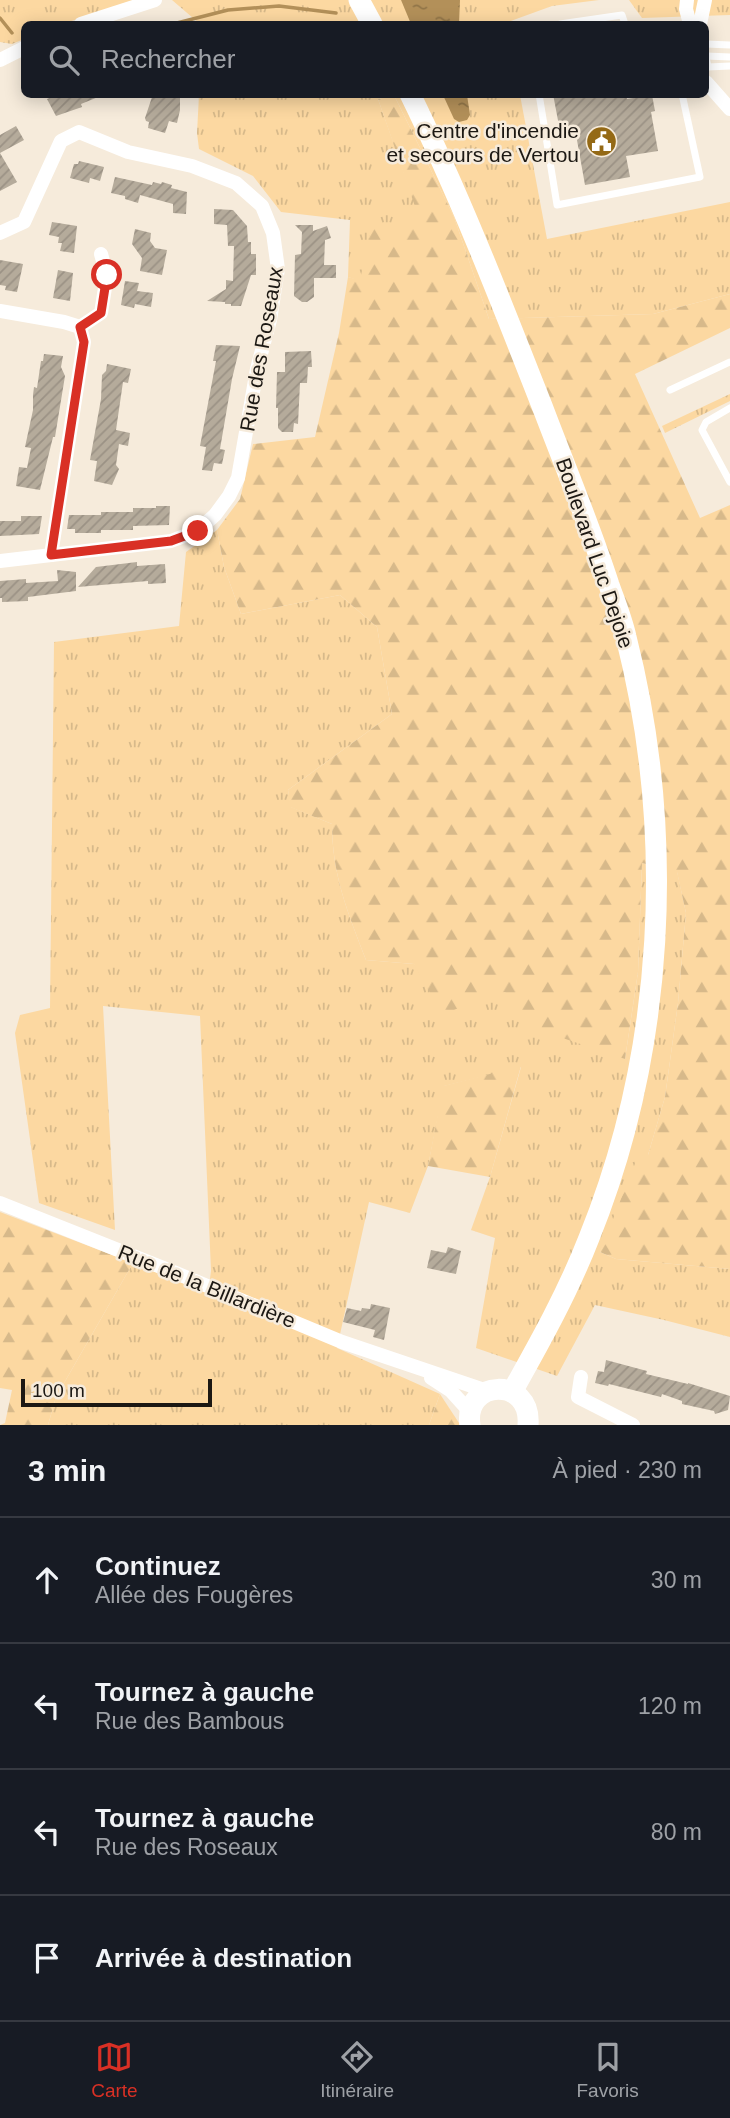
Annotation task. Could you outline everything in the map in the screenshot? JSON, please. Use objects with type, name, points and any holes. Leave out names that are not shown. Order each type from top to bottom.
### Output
[{"type":"main road","points":[[359,0],[370,21]]},
{"type":"main road","name":"Boulevard Luc Dejoie","points":[[412,98],[471,226],[604,567],[626,635],[640,701],[650,772],[657,900],[650,998],[624,1135],[590,1237],[554,1316],[512,1392]]},
{"type":"main road","points":[[470,1419],[478,1397],[487,1391],[502,1389],[520,1398],[526,1406],[529,1423]]},
{"type":"street","points":[[89,21],[155,0]]},
{"type":"street","points":[[687,0],[689,21]]},
{"type":"street","points":[[701,21],[705,0]]},
{"type":"street","points":[[0,60],[21,50]]},
{"type":"street","points":[[709,86],[730,109]]},
{"type":"street","name":"Rue des Roseaux","points":[[0,233],[24,222],[61,141],[79,132],[128,152],[192,166],[236,183],[262,206],[273,233],[278,269],[238,478],[215,515],[198,531],[171,541],[0,561]]},
{"type":"street","points":[[80,327],[101,313],[107,275],[101,254]]},
{"type":"street","points":[[0,311],[80,327]]},
{"type":"street","points":[[51,555],[84,342],[80,327]]},
{"type":"street","name":"Rue de la Billardière","points":[[0,1203],[342,1342],[487,1391]]},
{"type":"street","name":"Rue de la Billardière","points":[[415,1368],[451,1391],[470,1419]]},
{"type":"street","points":[[581,1377],[578,1397],[633,1425]]},
{"type":"lane","points":[[581,21],[622,15],[624,21]]},
{"type":"lane","points":[[709,44],[730,45]]},
{"type":"lane","points":[[709,57],[730,57]]},
{"type":"lane","points":[[709,67],[730,66]]},
{"type":"lane","points":[[540,98],[557,205],[700,177],[683,98]]},
{"type":"lane","points":[[670,390],[730,362]]},
{"type":"lane","points":[[730,408],[706,422],[702,430],[730,482]]},
{"type":"green space","points":[[0,0],[137,0],[71,21],[21,21],[21,40],[12,44],[0,42]]},
{"type":"green space","points":[[172,0],[599,0],[552,6],[511,21],[196,21]]},
{"type":"green space","points":[[629,0],[730,0],[730,15],[642,18]]},
{"type":"green space","points":[[199,98],[382,98],[378,99],[422,224],[360,281],[348,277],[350,220],[281,212],[253,176],[199,149]]},
{"type":"green space","points":[[395,98],[521,98],[547,239],[730,202],[730,294],[653,314],[489,319],[454,217]]},
{"type":"green space","points":[[395,98],[454,217],[489,319],[653,314],[730,294],[730,328],[635,374],[700,518],[730,505],[730,1269],[616,1259],[600,1252],[638,1156],[648,1155],[665,1097],[678,1003],[686,913],[677,872],[642,863],[638,972],[625,1059],[524,1025],[505,992],[442,1014],[414,964],[366,960],[338,877],[332,824],[290,807],[288,790],[392,714],[377,627],[340,595],[241,614],[224,567],[217,530],[240,499],[253,444],[315,437],[339,333],[348,277],[360,280],[372,223],[421,224],[378,99]]},
{"type":"green space","points":[[730,394],[730,401],[665,433],[662,426]]},
{"type":"green space","points":[[217,530],[224,567],[241,614],[340,595],[377,627],[392,714],[288,790],[291,807],[332,824],[338,877],[366,960],[414,964],[505,992],[625,1059],[638,972],[642,863],[677,871],[686,913],[678,1003],[665,1097],[648,1155],[600,1252],[616,1259],[730,1269],[730,1337],[595,1305],[557,1376],[476,1348],[495,1238],[471,1230],[490,1177],[521,1067],[444,1086],[428,1166],[410,1213],[369,1202],[337,1348],[440,1394],[429,1425],[48,1425],[56,1397],[133,1263],[208,1293],[211,1271],[200,1016],[103,1006],[115,1230],[39,1203],[15,1033],[20,1015],[50,1008],[54,642],[179,626],[186,552]]},
{"type":"green space","points":[[521,1066],[490,1177],[428,1166],[443,1086]]},
{"type":"green space","points":[[0,1212],[133,1263],[56,1397],[48,1425],[0,1425],[5,1423],[12,1390],[0,1388]]},
{"type":"green space","points":[[440,1394],[459,1423],[459,1425],[429,1425]]},
{"type":"water","points":[[401,0],[460,0],[459,21],[410,21]]},
{"type":"water","points":[[444,98],[467,98],[470,115],[467,120],[459,122],[454,119]]},
{"type":"building","points":[[96,98],[81,104],[82,107],[56,116],[47,99]]},
{"type":"building","points":[[152,98],[180,98],[177,123],[169,121],[165,133],[148,128],[149,122],[145,118]]},
{"type":"building","name":"Centre d'incendie et secours de Vertou","points":[[554,98],[653,98],[655,111],[651,112],[658,151],[626,156],[630,177],[585,185],[575,129],[560,131]]},
{"type":"building","points":[[16,126],[24,140],[0,153],[0,135]]},
{"type":"building","points":[[0,153],[17,182],[0,191]]},
{"type":"building","points":[[79,161],[104,167],[100,181],[90,178],[89,183],[70,178],[74,164]]},
{"type":"building","points":[[115,177],[152,185],[153,182],[162,182],[172,185],[171,188],[187,192],[186,214],[173,213],[173,204],[140,195],[138,203],[111,193]]},
{"type":"building","points":[[214,209],[233,210],[247,226],[251,254],[256,254],[256,275],[251,275],[241,306],[207,301],[226,289],[226,280],[233,281],[234,246],[228,246],[227,225],[214,224]]},
{"type":"building","points":[[52,222],[77,226],[74,253],[60,251],[62,243],[58,243],[59,237],[49,235]]},
{"type":"building","points":[[295,225],[313,225],[313,231],[327,226],[331,238],[325,240],[324,265],[336,265],[336,278],[314,278],[314,297],[307,302],[294,296],[295,255],[301,254],[302,232]]},
{"type":"building","points":[[135,229],[151,233],[150,241],[155,248],[167,250],[162,275],[140,271],[142,258],[132,244]]},
{"type":"building","points":[[0,260],[23,264],[17,292],[5,290],[6,286],[0,285]]},
{"type":"building","points":[[58,270],[73,273],[70,301],[53,298]]},
{"type":"building","points":[[125,281],[139,283],[137,291],[153,293],[151,307],[135,304],[134,308],[121,305]]},
{"type":"building","points":[[216,345],[240,346],[220,449],[225,450],[222,464],[214,463],[212,471],[202,470],[206,447],[200,446],[216,361],[213,361]]},
{"type":"building","points":[[311,351],[312,367],[308,367],[307,383],[300,383],[298,424],[294,423],[293,432],[282,432],[278,428],[276,408],[277,372],[285,372],[285,352]]},
{"type":"building","points":[[44,354],[63,356],[61,367],[65,376],[55,437],[40,490],[16,486],[19,467],[27,468],[31,448],[25,447],[33,410],[34,387],[37,388]]},
{"type":"building","points":[[107,364],[131,369],[128,383],[123,382],[116,430],[130,433],[128,446],[119,444],[116,465],[119,469],[112,485],[94,481],[97,461],[90,460],[101,399],[102,375]]},
{"type":"building","points":[[170,506],[169,525],[133,526],[133,530],[101,530],[101,533],[75,533],[75,529],[67,529],[69,515],[133,512],[133,508]]},
{"type":"building","points":[[21,516],[42,516],[39,534],[0,536],[0,521],[21,521]]},
{"type":"building","points":[[137,562],[137,566],[165,564],[166,583],[148,584],[148,581],[78,587],[96,567]]},
{"type":"building","points":[[57,570],[76,572],[76,591],[28,597],[28,601],[2,602],[0,581],[58,581]]},
{"type":"building","points":[[448,1247],[461,1251],[456,1274],[427,1268],[431,1250],[446,1253]]},
{"type":"building","points":[[371,1304],[390,1308],[384,1340],[373,1337],[375,1330],[343,1322],[347,1308],[361,1311],[362,1308],[370,1309]]},
{"type":"building","points":[[606,1360],[647,1371],[646,1374],[730,1396],[728,1410],[715,1414],[714,1411],[682,1404],[682,1401],[662,1394],[661,1397],[595,1383],[598,1371],[604,1372]]},
{"type":"waterway","points":[[185,21],[228,10],[279,6],[336,13]]},
{"type":"waterway","points":[[0,18],[12,33]]},
{"type":"place","name":"Centre d'incendie et secours de Vertou","points":[[602,142]]},
{"type":"route","points":[[107,275],[101,313],[80,327],[84,342],[51,555],[171,541],[198,531]]}]
